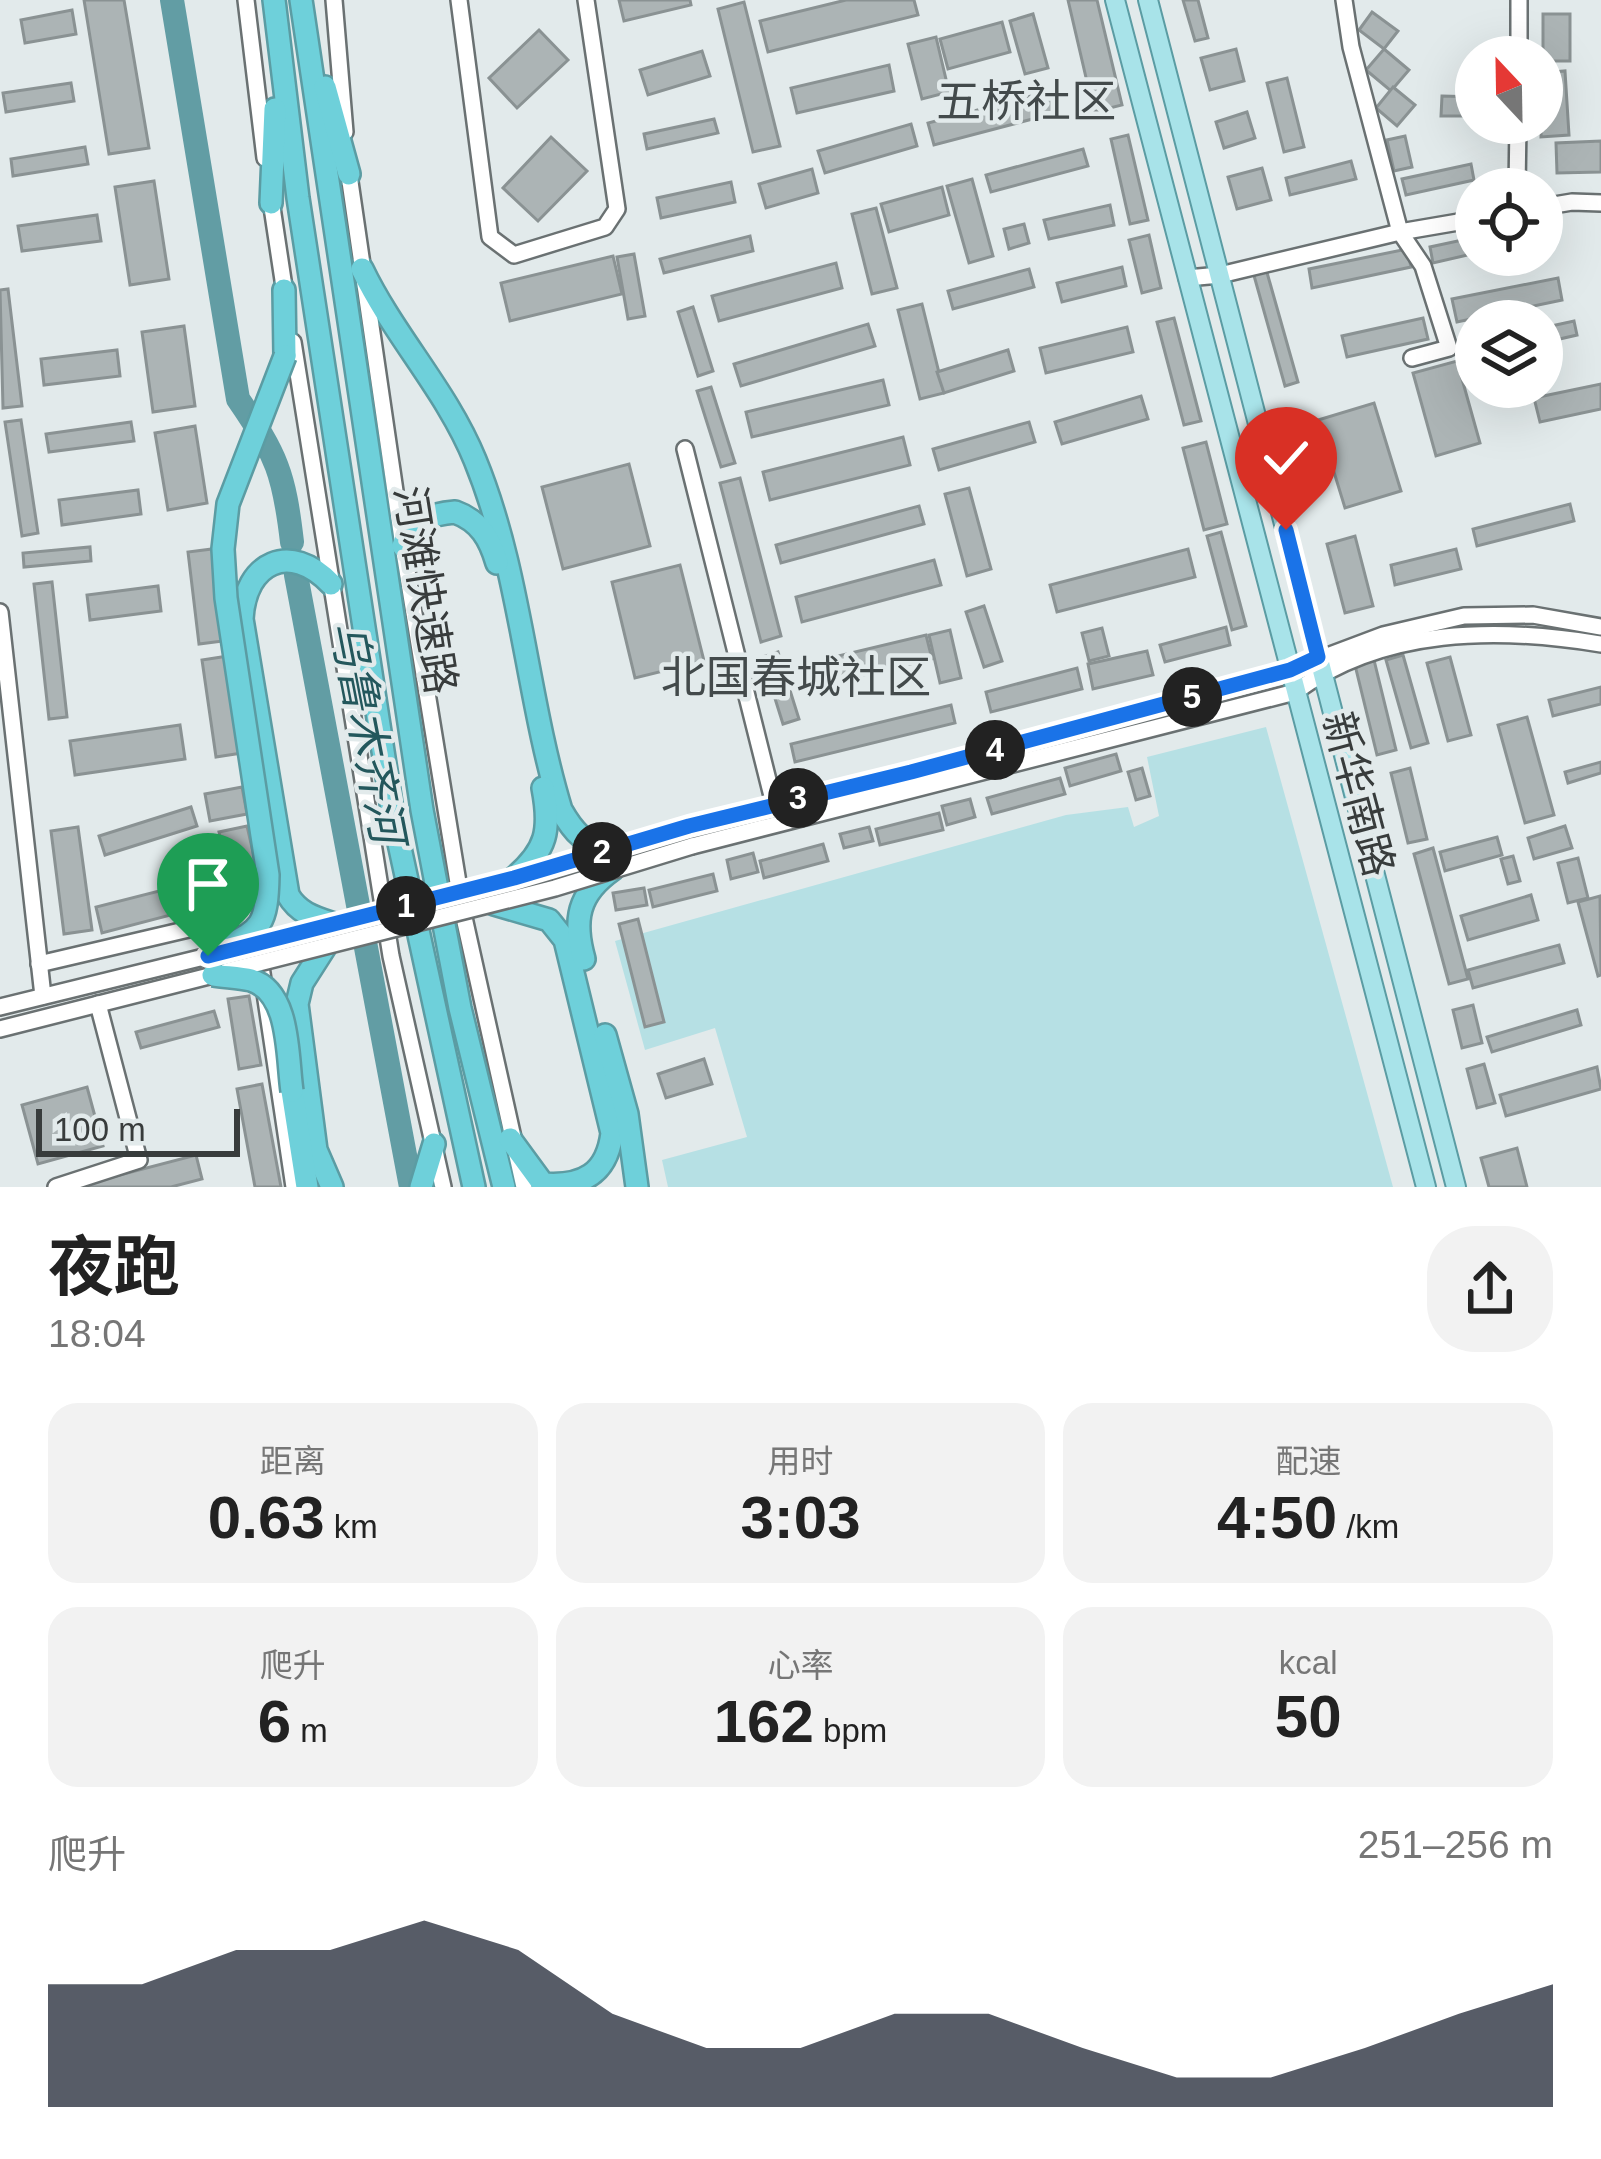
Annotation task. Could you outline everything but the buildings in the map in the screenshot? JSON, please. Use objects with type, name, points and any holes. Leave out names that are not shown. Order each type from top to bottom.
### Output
[{"type":"highway","points":[[271,202],[276,146],[274,0]]},
{"type":"highway","name":"河滩快速路","points":[[274,0],[298,198],[392,816],[474,1187]]},
{"type":"highway","points":[[301,0],[349,174]]},
{"type":"highway","name":"河滩快速路","points":[[301,0],[376,526],[429,854],[504,1187]]},
{"type":"highway","points":[[362,269],[388,317],[460,424],[489,495],[547,807],[541,851],[514,878]]},
{"type":"highway","points":[[210,965],[261,925],[267,912],[268,875],[226,598],[223,549],[228,504],[285,356],[284,290]]},
{"type":"highway","points":[[403,546],[409,530],[420,521],[455,512],[476,523],[484,534],[505,573],[561,810],[578,836],[611,860],[580,903],[576,933],[637,1187]]},
{"type":"highway","points":[[331,584],[311,567],[286,559],[266,567],[248,587],[242,620],[288,895],[294,906],[311,917],[337,925]]},
{"type":"highway","points":[[494,904],[549,920],[565,940],[613,1095],[610,1151],[597,1173],[582,1183],[543,1184],[510,1139]]},
{"type":"highway","points":[[308,1187],[298,1004],[302,983],[325,947]]},
{"type":"highway","points":[[210,965],[271,992],[281,1013],[316,1150],[332,1187]]},
{"type":"highway","points":[[429,1186],[434,1144]]},
{"type":"main road","name":"新华南路","points":[[1115,0],[1426,1187]]},
{"type":"main road","name":"新华南路","points":[[1148,0],[1456,1187]]},
{"type":"street","points":[[246,0],[284,290],[391,956],[434,1144]]},
{"type":"street","points":[[334,0],[349,174],[403,546],[463,913],[524,1187]]},
{"type":"street","points":[[459,0],[490,237],[514,255],[604,227],[617,208],[586,0]]},
{"type":"street","points":[[1344,0],[1351,46],[1400,232],[1423,266],[1449,348],[1412,358]]},
{"type":"street","points":[[1519,0],[1519,36]]},
{"type":"street","points":[[1563,204],[1601,203]]},
{"type":"street","points":[[1187,278],[1220,275],[1455,223]]},
{"type":"street","points":[[685,449],[774,804]]},
{"type":"street","points":[[0,613],[43,996]]},
{"type":"street","points":[[0,1029],[98,1004],[337,925],[514,878],[692,846],[1295,692],[1321,664],[1383,635],[1464,616],[1532,615],[1601,627]]},
{"type":"street","points":[[0,1007],[325,947],[494,904],[689,826],[1416,641],[1465,633],[1538,633],[1601,644]]},
{"type":"street","points":[[39,964],[253,914],[294,1187]]},
{"type":"street","points":[[56,1187],[139,1160],[98,1004]]},
{"type":"shaded area","points":[[1266,727],[1393,1187],[668,1187],[662,1160],[747,1137],[715,1028],[645,1050],[615,941],[1066,815],[1128,807],[1134,827],[1159,816],[1147,757]]},
{"type":"waterway","name":"乌鲁木齐河","points":[[172,0],[238,399],[277,466],[292,542]]},
{"type":"waterway","name":"乌鲁木齐河","points":[[296,575],[411,1187]]},
{"type":"district","name":"五桥社区","points":[[1026,101]]},
{"type":"district","name":"北国春城社区","points":[[796,677]]},
{"type":"route","points":[[208,956],[1290,670],[1318,657],[1286,530]]}]
